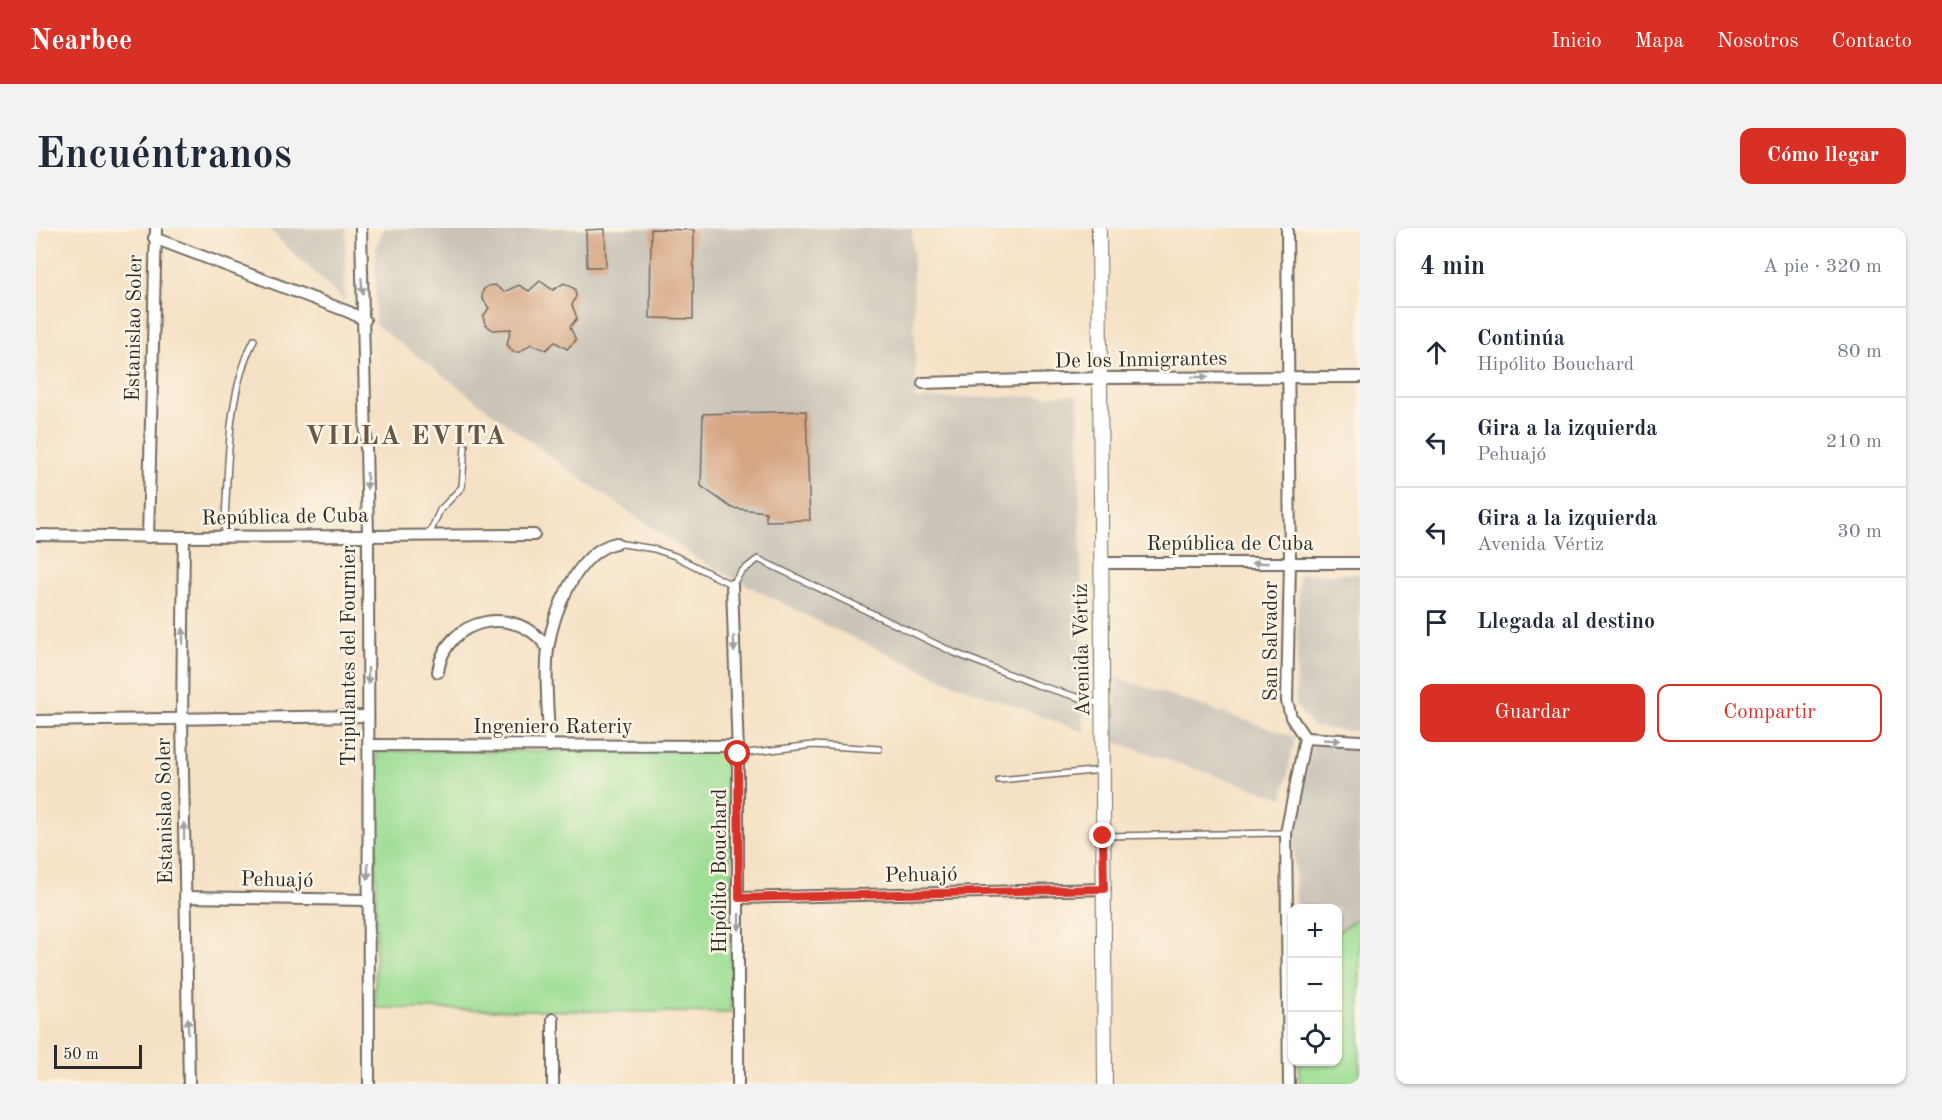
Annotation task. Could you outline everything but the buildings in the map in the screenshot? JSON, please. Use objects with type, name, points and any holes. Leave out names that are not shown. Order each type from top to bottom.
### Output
[{"type":"street","name":"Tripulantes del Fournier","points":[[361,228],[360,271],[364,320],[368,534],[369,1084]]},
{"type":"street","name":"Avenida Vértiz","points":[[1099,228],[1102,705],[1105,769],[1103,836],[1105,1077]]},
{"type":"street","name":"San Salvador","points":[[1287,228],[1290,562],[1287,701],[1291,717],[1305,738]]},
{"type":"street","points":[[155,233],[364,320]]},
{"type":"street","name":"Estanislao Soler","points":[[148,537],[155,233]]},
{"type":"street","name":"De los Inmigrantes","points":[[923,383],[1100,378],[1360,376]]},
{"type":"street","name":"República de Cuba","points":[[36,535],[148,537],[368,534],[534,535]]},
{"type":"street","name":"Estanislao Soler","points":[[184,537],[182,720],[189,1084]]},
{"type":"street","points":[[549,746],[548,649],[560,603],[570,584],[590,558],[608,544],[616,543]]},
{"type":"street","name":"República de Cuba","points":[[1101,563],[1360,563]]},
{"type":"street","name":"Hipólito Bouchard","points":[[732,585],[738,750],[738,1084]]},
{"type":"street","points":[[438,672],[440,658],[451,639],[470,626],[493,621],[507,622],[532,632],[548,649]]},
{"type":"street","points":[[36,721],[368,716]]},
{"type":"street","points":[[1289,1084],[1286,833],[1305,738],[1360,741]]},
{"type":"street","name":"Ingeniero Rateriy","points":[[368,745],[738,750]]},
{"type":"street","name":"Pehuajó","points":[[739,898],[1104,889]]},
{"type":"street","name":"Pehuajó","points":[[185,897],[368,900]]},
{"type":"street","points":[[553,1019],[553,1084]]},
{"type":"street","points":[[1099,1084],[1105,1077]]},
{"type":"lane","points":[[224,535],[233,417],[240,377],[254,340]]},
{"type":"lane","points":[[429,534],[440,510],[462,487],[465,446]]},
{"type":"lane","points":[[616,543],[654,549],[675,556],[732,585],[741,572],[758,559],[955,653],[1034,684],[1102,705]]},
{"type":"lane","points":[[738,750],[813,745],[879,748]]},
{"type":"lane","points":[[999,780],[1105,769]]},
{"type":"lane","points":[[1103,836],[1286,833]]},
{"type":"shaded area","points":[[268,228],[346,228],[345,301],[293,253]]},
{"type":"shaded area","points":[[384,228],[912,228],[916,399],[1078,395],[1084,732],[945,680],[815,620],[699,560],[567,469],[375,324],[376,247]]},
{"type":"shaded area","points":[[1299,574],[1360,574],[1360,732],[1313,727],[1296,706]]},
{"type":"shaded area","points":[[1116,677],[1295,737],[1283,798],[1115,742]]},
{"type":"shaded area","points":[[1313,743],[1360,747],[1360,916],[1342,929],[1342,904],[1296,904],[1294,833]]},
{"type":"green space","points":[[377,751],[732,751],[731,1013],[375,1008]]},
{"type":"green space","points":[[1360,916],[1360,1084],[1299,1084],[1299,1066],[1342,1066],[1342,929]]},
{"type":"district","name":"VILLA EVITA","points":[[406,435]]},
{"type":"route","points":[[738,754],[739,898],[1104,889],[1103,836]]}]
